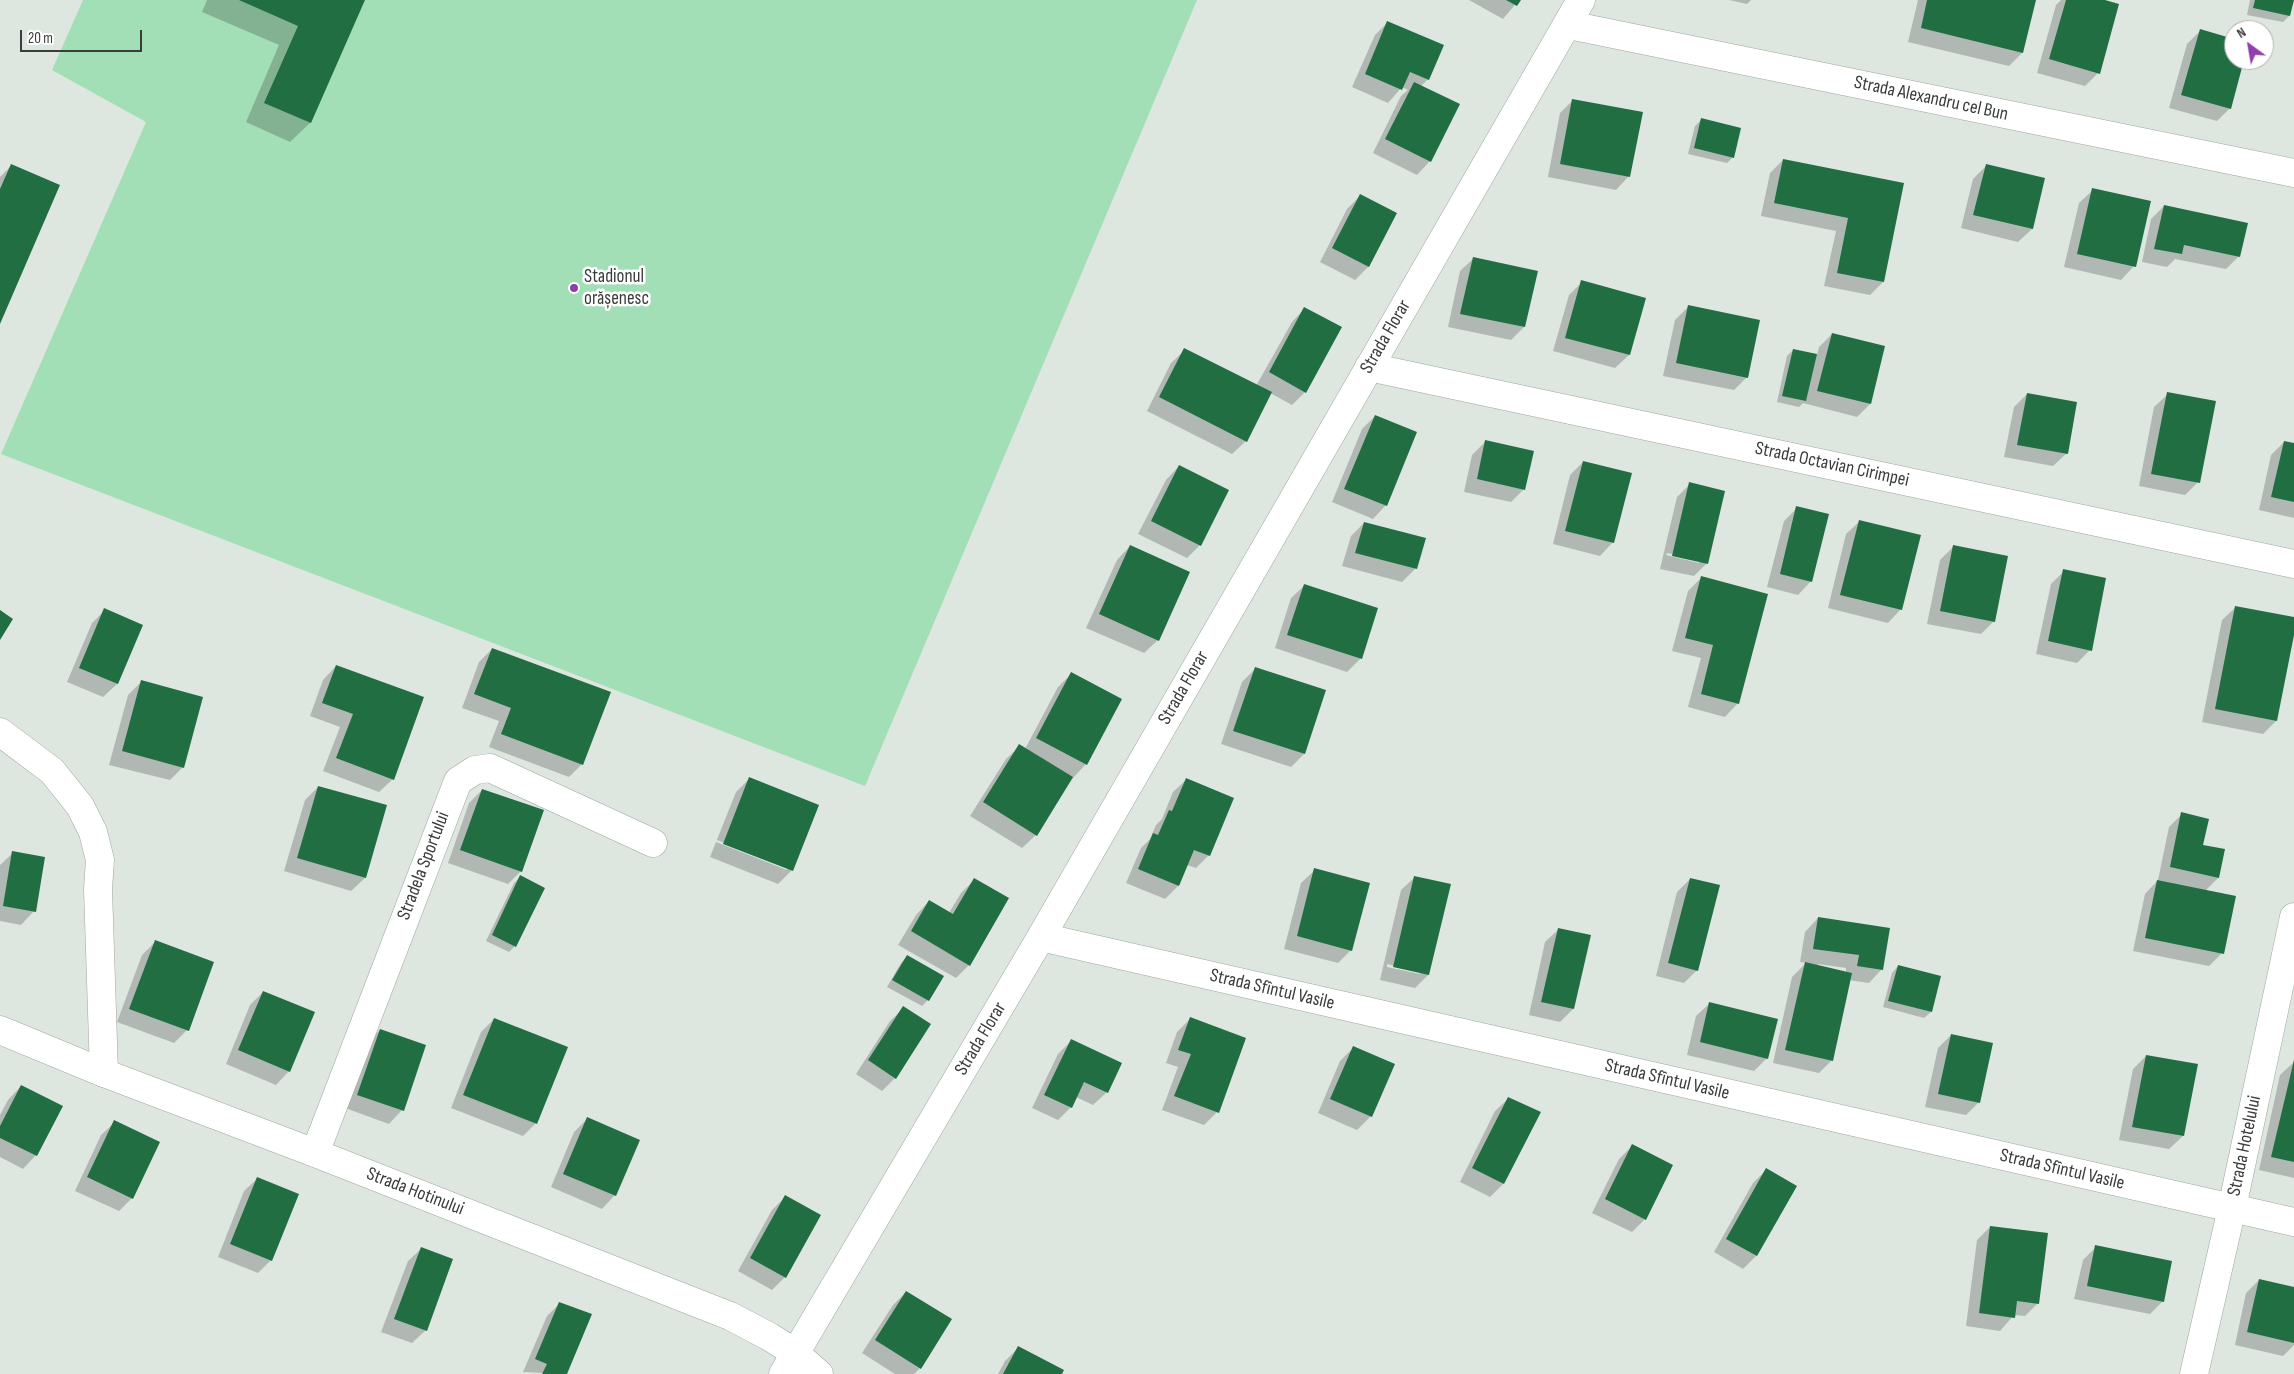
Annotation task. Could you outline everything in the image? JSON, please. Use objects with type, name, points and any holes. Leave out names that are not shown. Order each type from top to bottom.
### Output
[{"type":"street","name":"Strada Florar","points":[[789,1364],[1041,937],[1581,0]]},
{"type":"street","name":"Strada Alexandru cel Bun","points":[[1568,25],[2294,173]]},
{"type":"street","name":"Strada Octavian Cirimpei","points":[[1369,367],[2294,564]]},
{"type":"street","points":[[0,732],[52,771],[80,806],[93,832],[100,860],[98,889],[104,1073]]},
{"type":"street","name":"Stradela Sportului","points":[[315,1153],[458,782],[475,770],[490,768],[653,843]]},
{"type":"street","name":"Strada Hotelului","points":[[2194,1374],[2232,1208],[2294,917]]},
{"type":"street","name":"Strada Sfîntul Vasile","points":[[1041,937],[2294,1222]]},
{"type":"street","name":"Strada Hotinului","points":[[0,1030],[104,1073],[315,1153],[730,1316],[770,1337],[789,1364],[819,1374]]},
{"type":"green space","name":"Stadionul orășenesc","points":[[83,0],[1197,0],[865,786],[1,454],[146,122],[52,70]]},
{"type":"building","points":[[239,0],[365,0],[311,123],[264,103],[298,26]]},
{"type":"building","points":[[1506,0],[1521,0],[1517,6]]},
{"type":"building","points":[[1927,0],[2036,0],[2023,53],[1921,28]]},
{"type":"building","points":[[2066,0],[2105,0],[2119,4],[2100,74],[2049,59]]},
{"type":"building","points":[[2255,0],[2294,0],[2290,16],[2253,8]]},
{"type":"building","points":[[1387,21],[1444,45],[1429,80],[1410,72],[1402,90],[1365,74]]},
{"type":"building","points":[[2200,29],[2224,36],[2224,70],[2241,70],[2231,109],[2181,95]]},
{"type":"building","points":[[1414,82],[1460,104],[1431,162],[1385,139]]},
{"type":"building","points":[[1572,99],[1643,112],[1630,177],[1560,164]]},
{"type":"building","points":[[1701,118],[1741,128],[1734,158],[1694,148]]},
{"type":"building","points":[[1783,159],[1904,183],[1884,282],[1837,273],[1848,218],[1774,203]]},
{"type":"building","points":[[11,164],[60,185],[0,324],[0,189]]},
{"type":"building","points":[[1986,164],[2045,178],[2033,229],[1973,215]]},
{"type":"building","points":[[2092,188],[2151,201],[2136,267],[2077,254]]},
{"type":"building","points":[[1360,194],[1397,213],[1369,267],[1332,248]]},
{"type":"building","points":[[2164,205],[2248,223],[2240,257],[2184,245],[2182,254],[2154,249]]},
{"type":"building","points":[[1473,257],[1538,271],[1525,327],[1460,314]]},
{"type":"building","points":[[1581,280],[1646,298],[1630,355],[1565,338]]},
{"type":"building","points":[[1688,305],[1760,320],[1748,378],[1676,363]]},
{"type":"building","points":[[1304,307],[1342,327],[1306,393],[1269,372]]},
{"type":"building","points":[[1832,333],[1885,346],[1871,404],[1817,391]]},
{"type":"building","points":[[1184,348],[1272,392],[1247,442],[1159,397]]},
{"type":"building","points":[[1793,349],[1817,354],[1806,401],[1782,396]]},
{"type":"building","points":[[2167,392],[2216,401],[2200,483],[2151,474]]},
{"type":"building","points":[[2027,393],[2077,402],[2068,454],[2017,445]]},
{"type":"building","points":[[1375,415],[1417,432],[1387,506],[1344,489]]},
{"type":"building","points":[[1485,440],[1534,451],[1525,490],[1477,479]]},
{"type":"building","points":[[2284,441],[2294,443],[2294,502],[2271,497]]},
{"type":"building","points":[[1583,461],[1632,473],[1614,543],[1565,531]]},
{"type":"building","points":[[1179,465],[1229,490],[1201,546],[1151,521]]},
{"type":"building","points":[[1689,482],[1725,491],[1708,564],[1672,556]]},
{"type":"building","points":[[1796,506],[1829,514],[1812,582],[1780,574]]},
{"type":"building","points":[[1859,520],[1921,535],[1902,610],[1840,595]]},
{"type":"building","points":[[1364,522],[1426,538],[1417,569],[1355,553]]},
{"type":"building","points":[[1130,545],[1190,572],[1159,641],[1099,614]]},
{"type":"building","points":[[1953,545],[2008,556],[1995,622],[1940,611]]},
{"type":"building","points":[[2063,569],[2106,578],[2092,651],[2048,641]]},
{"type":"building","points":[[1701,576],[1768,594],[1739,704],[1701,694],[1713,645],[1685,638]]},
{"type":"building","points":[[1304,584],[1378,608],[1362,659],[1287,635]]},
{"type":"building","points":[[2235,606],[2294,617],[2294,635],[2277,721],[2215,709]]},
{"type":"building","points":[[104,608],[143,625],[118,684],[79,668]]},
{"type":"building","points":[[0,610],[13,619],[0,640]]},
{"type":"building","points":[[492,648],[611,692],[583,765],[501,734],[511,708],[474,694]]},
{"type":"building","points":[[336,665],[424,697],[394,780],[336,758],[353,714],[322,703]]},
{"type":"building","points":[[1255,667],[1326,690],[1305,754],[1233,731]]},
{"type":"building","points":[[1071,672],[1122,699],[1087,765],[1036,738]]},
{"type":"building","points":[[141,680],[203,697],[184,768],[122,751]]},
{"type":"building","points":[[1019,744],[1073,777],[1037,836],[983,802]]},
{"type":"building","points":[[749,777],[819,805],[793,871],[723,844]]},
{"type":"building","points":[[1186,778],[1234,798],[1210,856],[1194,850],[1179,886],[1138,869],[1153,833],[1158,835],[1169,810],[1172,811]]},
{"type":"building","points":[[318,786],[387,805],[366,878],[297,858]]},
{"type":"building","points":[[482,789],[544,810],[522,872],[460,850]]},
{"type":"building","points":[[2181,812],[2209,819],[2203,845],[2225,849],[2219,878],[2170,867]]},
{"type":"building","points":[[12,851],[45,857],[36,912],[3,906]]},
{"type":"building","points":[[1314,868],[1370,883],[1352,951],[1297,936]]},
{"type":"building","points":[[520,875],[545,888],[516,947],[492,935]]},
{"type":"building","points":[[1414,876],[1451,884],[1429,975],[1393,967]]},
{"type":"building","points":[[974,878],[1009,898],[970,966],[911,931],[929,900],[953,914]]},
{"type":"building","points":[[1690,878],[1720,885],[1698,971],[1668,963]]},
{"type":"building","points":[[2157,880],[2236,896],[2224,954],[2145,938]]},
{"type":"building","points":[[1818,917],[1890,928],[1883,970],[1857,966],[1859,955],[1813,949]]},
{"type":"building","points":[[1558,928],[1591,935],[1574,1009],[1541,1002]]},
{"type":"building","points":[[155,940],[214,962],[189,1031],[129,1009]]},
{"type":"building","points":[[907,955],[944,976],[929,1001],[892,980]]},
{"type":"building","points":[[1805,962],[1852,973],[1833,1061],[1785,1050]]},
{"type":"building","points":[[1898,965],[1941,976],[1932,1012],[1888,1001]]},
{"type":"building","points":[[263,991],[315,1012],[290,1072],[238,1050]]},
{"type":"building","points":[[1709,1002],[1778,1019],[1768,1059],[1700,1042]]},
{"type":"building","points":[[903,1006],[931,1024],[896,1079],[868,1060]]},
{"type":"building","points":[[1190,1017],[1246,1038],[1219,1113],[1174,1096],[1191,1054],[1178,1050]]},
{"type":"building","points":[[494,1018],[568,1047],[537,1124],[463,1095]]},
{"type":"building","points":[[380,1029],[426,1045],[404,1111],[357,1095]]},
{"type":"building","points":[[1951,1034],[1993,1043],[1980,1103],[1938,1094]]},
{"type":"building","points":[[1071,1039],[1122,1063],[1108,1093],[1084,1082],[1072,1108],[1044,1095]]},
{"type":"building","points":[[1353,1046],[1395,1064],[1372,1117],[1330,1099]]},
{"type":"building","points":[[2146,1055],[2198,1064],[2184,1136],[2132,1127]]},
{"type":"building","points":[[2294,1060],[2294,1162],[2271,1157]]},
{"type":"building","points":[[21,1085],[63,1106],[37,1156],[0,1138],[0,1126]]},
{"type":"building","points":[[1508,1097],[1541,1112],[1504,1184],[1472,1168]]},
{"type":"building","points":[[587,1117],[640,1140],[616,1196],[563,1174]]},
{"type":"building","points":[[114,1120],[160,1142],[133,1199],[87,1177]]},
{"type":"building","points":[[1632,1144],[1673,1165],[1646,1220],[1605,1199]]},
{"type":"building","points":[[1766,1168],[1797,1186],[1757,1256],[1726,1239]]},
{"type":"building","points":[[257,1177],[299,1194],[272,1261],[230,1244]]},
{"type":"building","points":[[785,1195],[821,1215],[786,1278],[750,1258]]},
{"type":"building","points":[[1990,1226],[2048,1233],[2039,1304],[2017,1301],[2015,1318],[1979,1313]]},
{"type":"building","points":[[2095,1245],[2172,1261],[2164,1302],[2087,1286]]},
{"type":"building","points":[[421,1247],[453,1259],[427,1331],[394,1319]]},
{"type":"building","points":[[2259,1279],[2294,1287],[2294,1343],[2247,1332]]},
{"type":"building","points":[[906,1291],[952,1319],[921,1369],[875,1340]]},
{"type":"building","points":[[559,1302],[592,1314],[567,1374],[542,1374],[547,1364],[535,1359]]},
{"type":"building","points":[[1018,1346],[1064,1370],[1062,1374],[1003,1374]]},
{"type":"place","name":"Stadionul orășenesc","points":[[574,288]]}]
